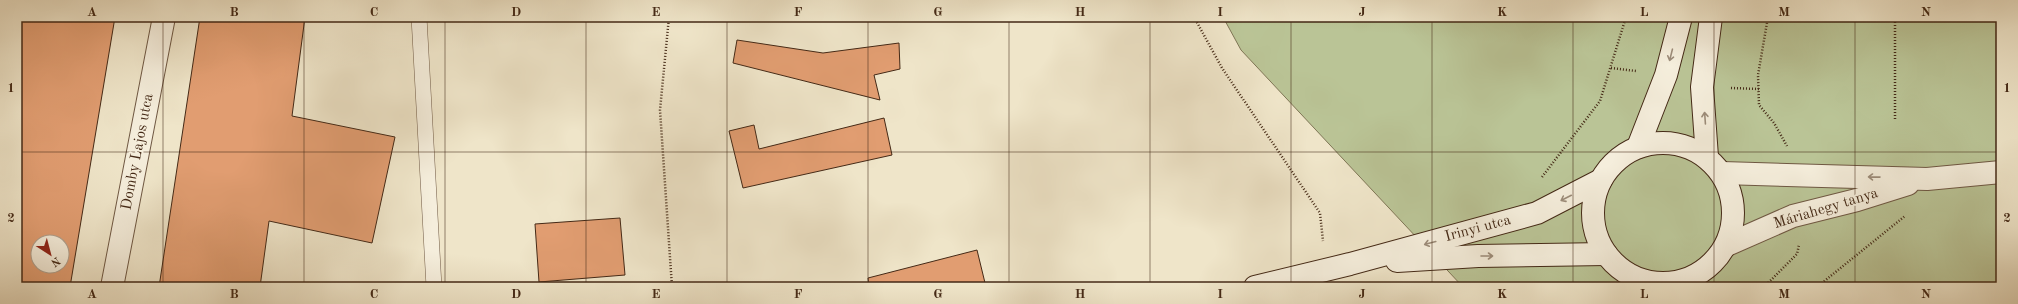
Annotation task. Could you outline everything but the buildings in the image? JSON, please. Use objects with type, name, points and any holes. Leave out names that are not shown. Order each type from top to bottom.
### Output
[{"type":"street","name":"Domby Lajos utca","points":[[112,287],[164,17]]},
{"type":"street","points":[[1638,147],[1666,75],[1681,17]]},
{"type":"street","points":[[1707,157],[1702,87],[1711,17]]},
{"type":"street","points":[[1656,143],[1674,143],[1692,148],[1707,157],[1722,174],[1730,190],[1734,208],[1733,227],[1727,245],[1718,259],[1689,283],[1657,283],[1640,280],[1624,280],[1606,254],[1597,237],[1593,218],[1594,199],[1601,180],[1611,166],[1623,155],[1638,147],[1656,143]]},
{"type":"street","name":"Máriahegy tanya","points":[[1722,174],[1927,179],[2001,172]]},
{"type":"street","name":"Máriahegy tanya","points":[[1727,245],[1793,216],[1857,200],[1927,179]]},
{"type":"street","name":"Irinyi utca","points":[[1256,287],[1350,264],[1537,213],[1601,180]]},
{"type":"street","name":"Irinyi utca","points":[[1350,264],[1478,256],[1606,254]]},
{"type":"lane","points":[[419,17],[434,287]]},
{"type":"path","points":[[669,17],[660,110],[672,287]]},
{"type":"path","points":[[1194,17],[1222,68],[1320,213],[1327,270]]},
{"type":"path","points":[[1537,213],[1537,184],[1600,101],[1626,17]]},
{"type":"path","points":[[1895,118],[1896,17]]},
{"type":"path","points":[[1817,287],[1910,212]]},
{"type":"green space","points":[[1223,17],[2001,17],[2001,287],[1463,287],[1241,50]]}]
